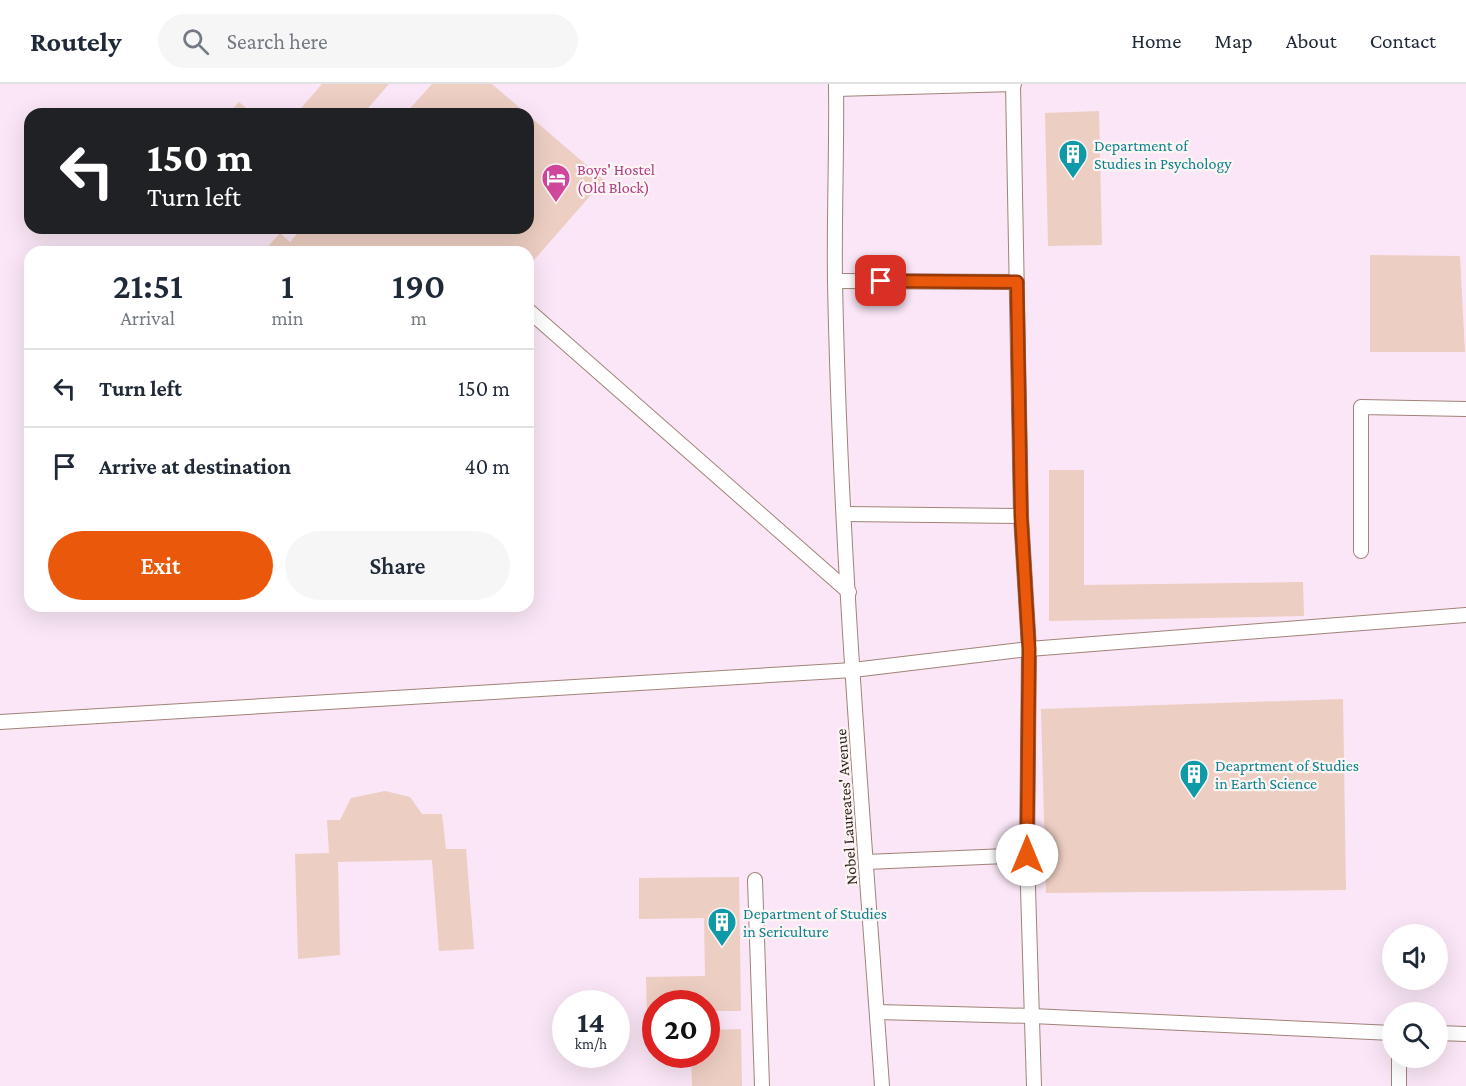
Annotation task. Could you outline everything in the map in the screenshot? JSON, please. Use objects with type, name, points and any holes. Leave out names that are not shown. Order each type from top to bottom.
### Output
[{"type":"lane","points":[[836,87],[1013,84],[1021,516],[1029,649],[1027,855],[1034,1086]]},
{"type":"lane","name":"Nobel Laureates' Avenue","points":[[836,87],[835,281],[845,514],[853,670],[882,1086]]},
{"type":"lane","points":[[835,281],[1017,282]]},
{"type":"lane","points":[[534,315],[849,592]]},
{"type":"lane","points":[[1361,552],[1361,408],[1466,409]]},
{"type":"lane","points":[[845,514],[1021,516]]},
{"type":"lane","points":[[0,722],[853,670],[1029,649],[1466,615]]},
{"type":"lane","points":[[866,862],[1027,855]]},
{"type":"lane","points":[[755,880],[762,1086]]},
{"type":"lane","points":[[877,1012],[1032,1016],[1382,1032]]},
{"type":"lane","points":[[1448,1034],[1466,1034]]},
{"type":"lane","points":[[1399,1068],[1399,1086]]},
{"type":"shaded area","points":[[0,84],[1466,84],[1466,1086],[0,1086]]},
{"type":"building","points":[[322,84],[389,84],[368,108],[301,108]]},
{"type":"building","points":[[432,84],[492,84],[520,108],[410,108]]},
{"type":"building","points":[[239,102],[246,108],[234,108]]},
{"type":"building","name":"Department of Studies in Psychology","points":[[1099,111],[1102,245],[1048,246],[1045,113]]},
{"type":"building","name":"Boys' Hostel (Old Block)","points":[[534,120],[604,180],[534,260],[534,246],[268,246],[279,234],[290,242],[297,234],[534,234]]},
{"type":"building","points":[[1370,255],[1460,256],[1465,352],[1370,352]]},
{"type":"building","points":[[1049,470],[1084,470],[1084,585],[1303,582],[1304,616],[1049,621]]},
{"type":"building","name":"Deaprtment of Studies in Earth Science","points":[[1343,699],[1346,890],[1046,893],[1041,709]]},
{"type":"building","points":[[385,791],[410,797],[422,814],[442,814],[446,849],[466,849],[474,949],[439,951],[432,860],[338,862],[340,955],[298,959],[295,854],[329,853],[327,820],[340,820],[351,798]]},
{"type":"building","name":"Department of Studies in Sericulture","points":[[739,877],[741,1011],[720,1011],[720,990],[646,990],[646,977],[705,976],[704,918],[639,919],[639,878]]},
{"type":"building","points":[[741,1029],[742,1086],[692,1086],[691,1068],[720,1068],[720,1030]]},
{"type":"place","name":"Department of Studies in Psychology","points":[[1073,180]]},
{"type":"place","name":"Boys' Hostel (Old Block)","points":[[556,204]]},
{"type":"place","name":"Deaprtment of Studies in Earth Science","points":[[1194,800]]},
{"type":"place","name":"Department of Studies in Sericulture","points":[[722,948]]},
{"type":"route","points":[[881,281],[1017,282],[1021,516],[1029,649],[1027,855]]}]
